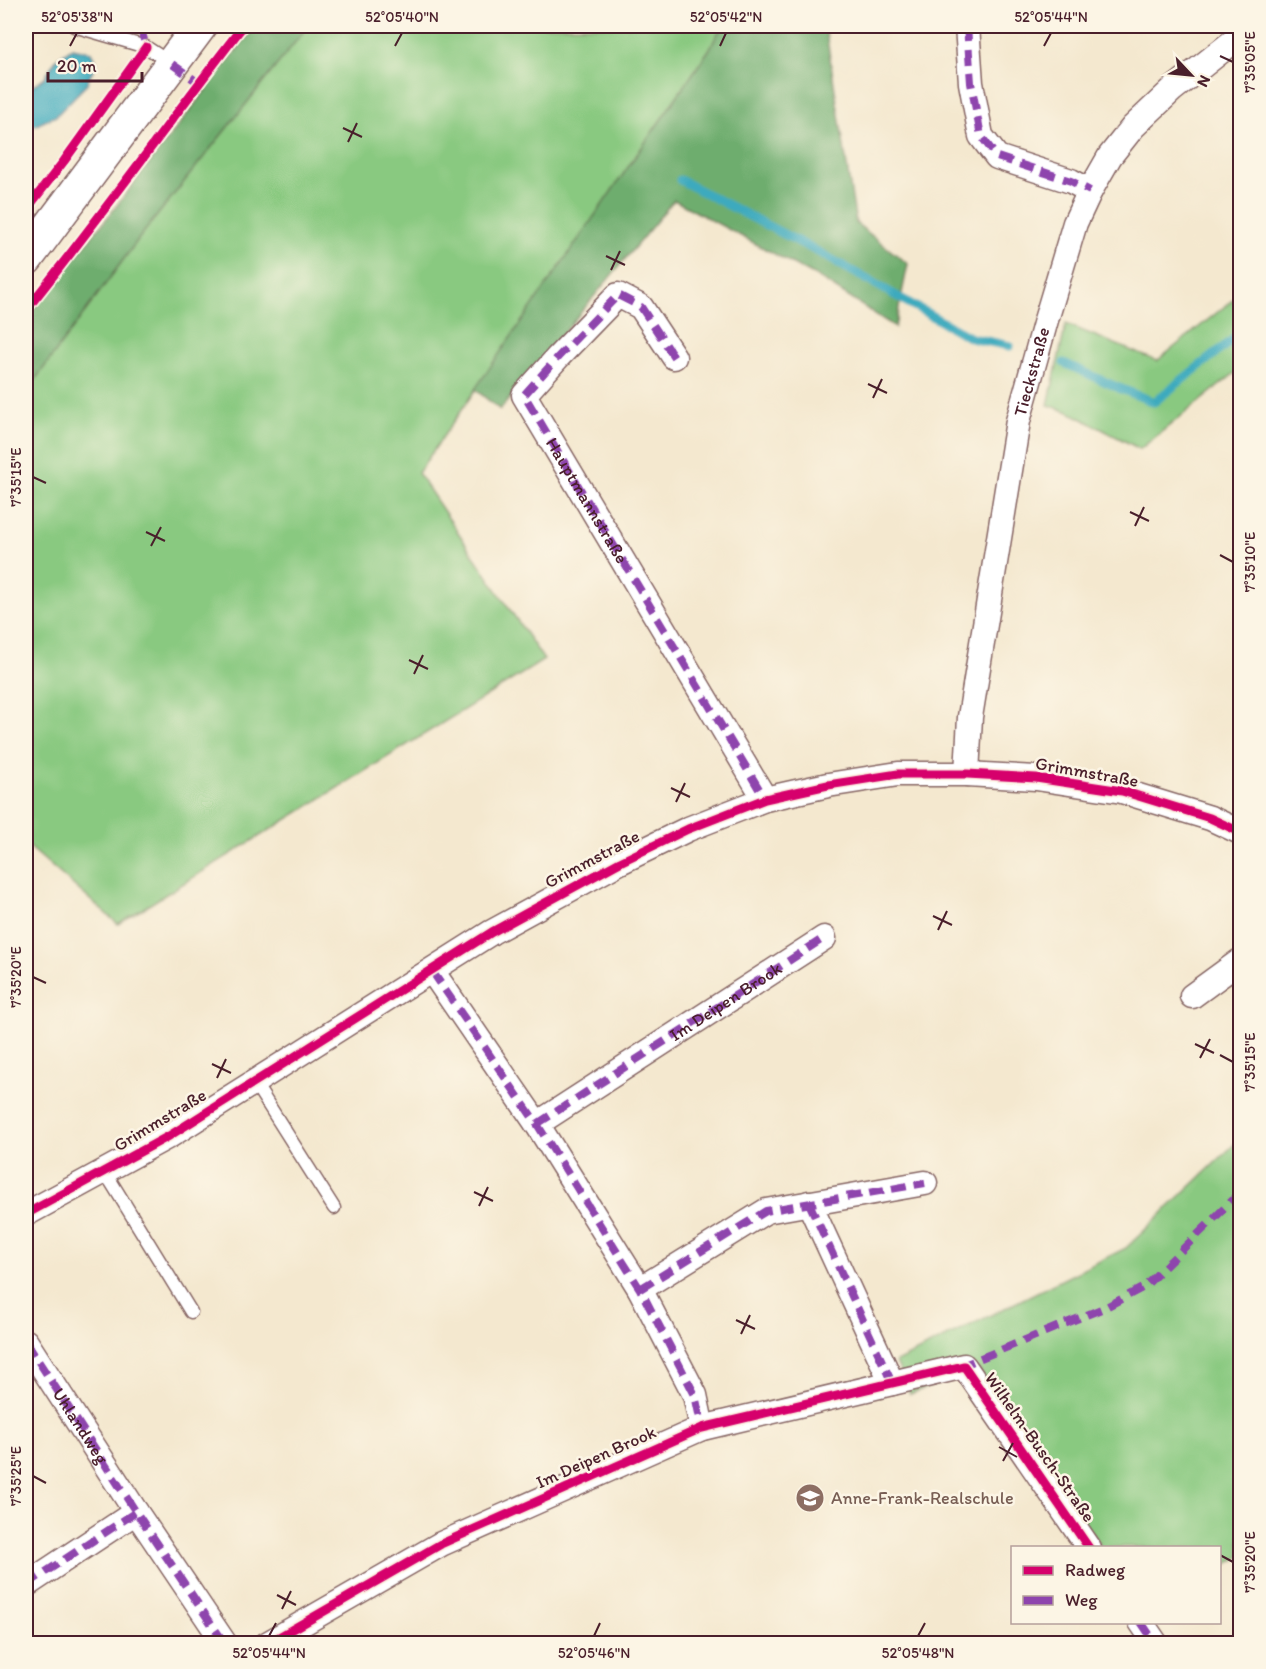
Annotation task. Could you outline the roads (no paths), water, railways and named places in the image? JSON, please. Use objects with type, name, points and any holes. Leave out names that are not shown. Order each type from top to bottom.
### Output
[{"type":"main road","points":[[26,259],[200,26]]},
{"type":"street","points":[[967,26],[970,83],[981,136],[991,150],[997,157],[1071,181],[1090,191]]},
{"type":"street","name":"Tieckstraße","points":[[967,774],[970,717],[1018,421],[1075,223],[1110,156],[1133,127],[1172,90],[1240,36]]},
{"type":"street","name":"Hauptmannstraße","points":[[674,357],[641,307],[618,295],[524,395],[765,800]]},
{"type":"street","name":"Grimmstraße","points":[[26,1214],[169,1136],[492,932],[620,862],[688,829],[765,800],[828,785],[898,774],[967,774],[1036,778],[1122,791],[1210,818],[1240,832]]},
{"type":"street","name":"Im Deipen Brook","points":[[537,1124],[824,938]]},
{"type":"street","points":[[1192,996],[1240,961]]},
{"type":"street","points":[[432,971],[537,1124],[640,1289],[695,1395],[702,1428]]},
{"type":"street","points":[[640,1289],[766,1211],[925,1183]]},
{"type":"street","points":[[809,1203],[892,1383]]},
{"type":"street","name":"Uhlandweg","points":[[26,1342],[225,1644]]},
{"type":"street","name":"Im Deipen Brook","points":[[267,1644],[441,1544],[702,1428],[964,1366]]},
{"type":"street","name":"Wilhelm-Busch-Straße","points":[[964,1366],[1088,1546]]},
{"type":"street","points":[[26,1585],[136,1512]]},
{"type":"street","points":[[1142,1624],[1156,1644]]},
{"type":"lane","points":[[74,26],[146,46],[172,64]]},
{"type":"lane","points":[[254,1082],[334,1208]]},
{"type":"lane","points":[[105,1172],[191,1312]]},
{"type":"water","points":[[72,48],[91,52],[96,63],[86,85],[56,116],[32,127],[26,126],[26,91],[45,77],[56,59]]},
{"type":"waterway","points":[[680,180],[820,253],[971,338],[1010,346]]},
{"type":"waterway","points":[[1064,363],[1154,402],[1240,334]]},
{"type":"place","name":"Anne-Frank-Realschule","points":[[810,1498]]}]
